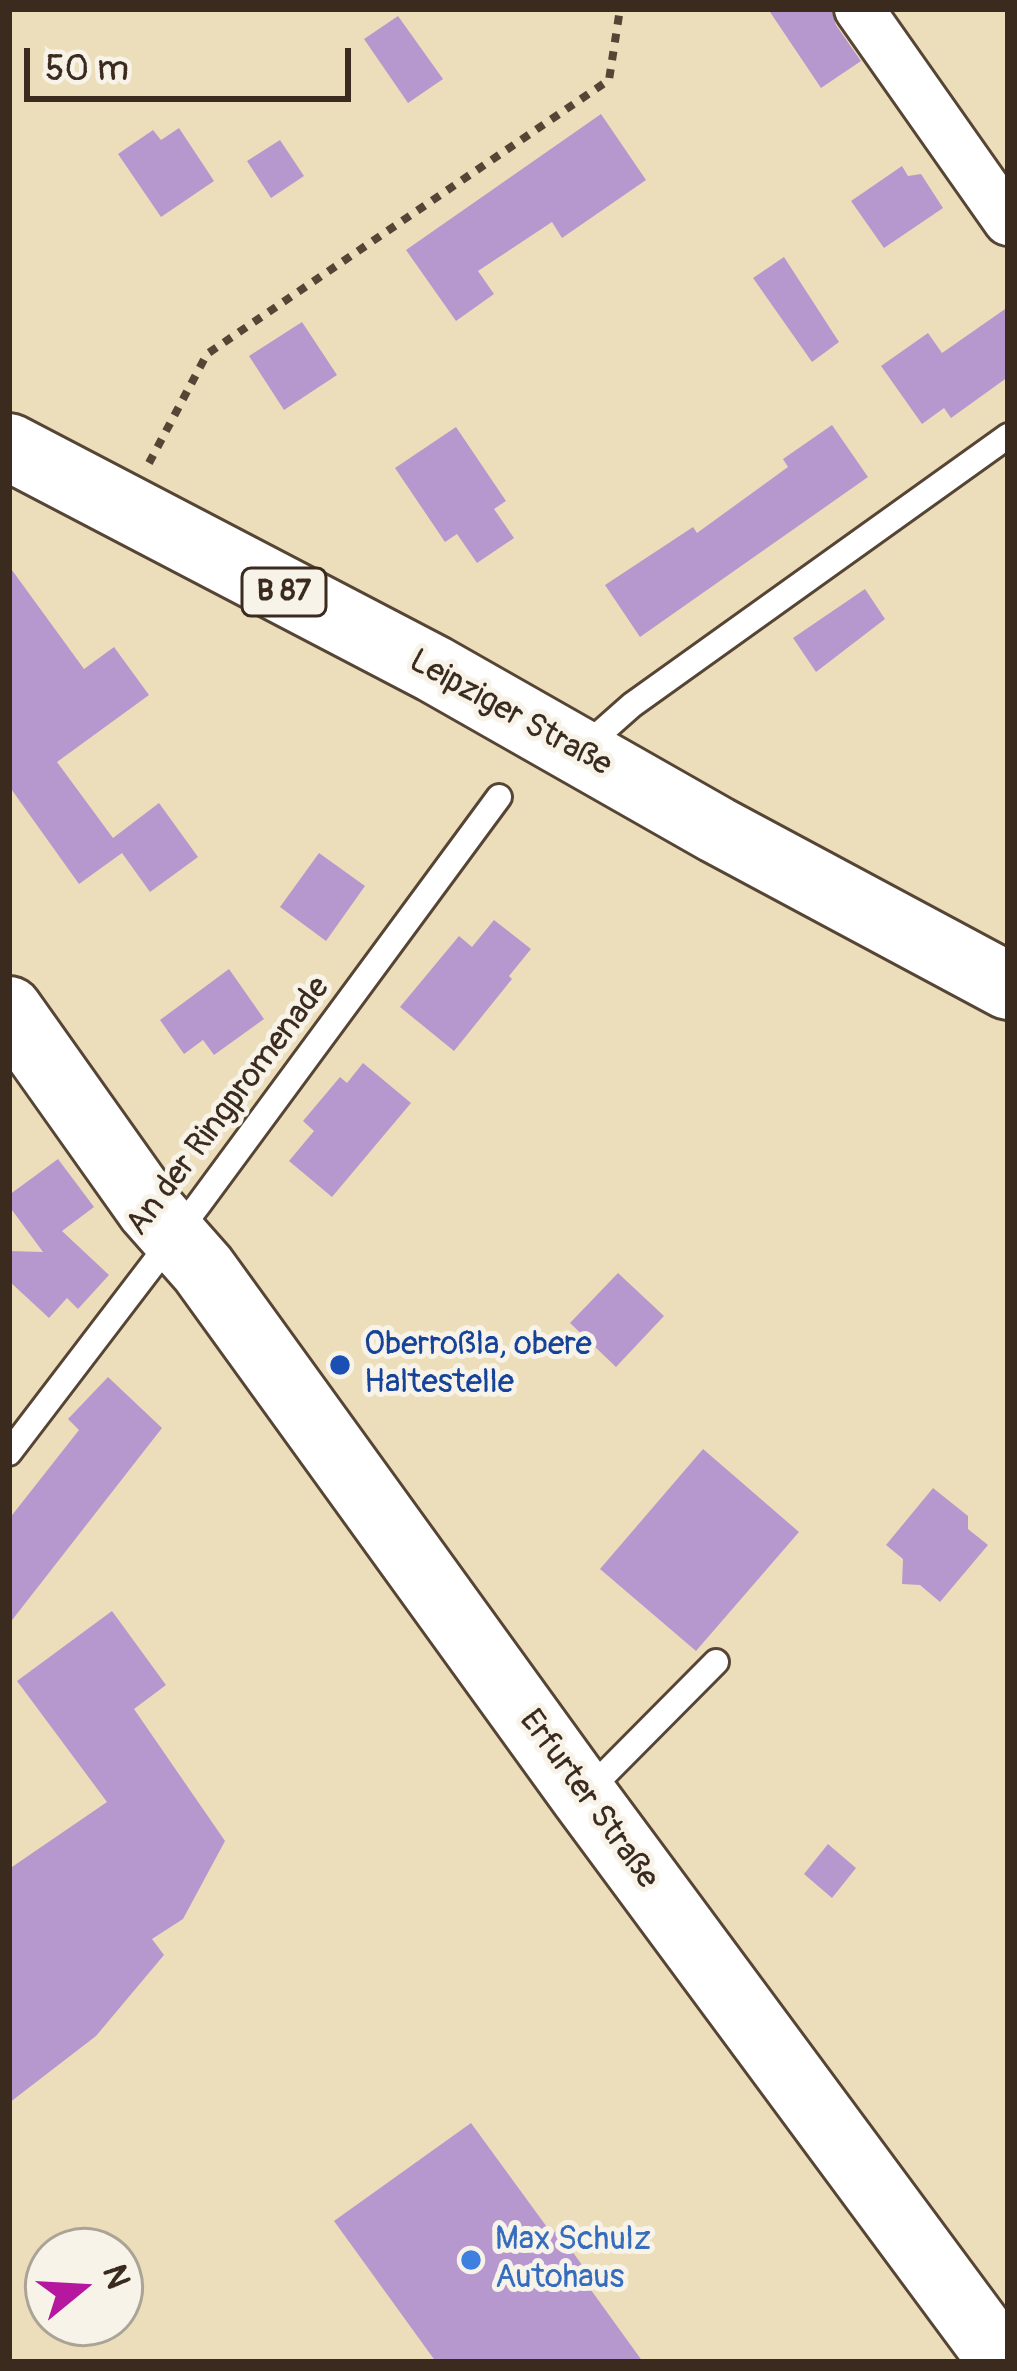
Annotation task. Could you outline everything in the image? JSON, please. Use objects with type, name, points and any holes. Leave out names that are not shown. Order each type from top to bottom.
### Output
[{"type":"street","points":[[859,9],[1008,221]]},
{"type":"street","name":"Leipziger Straße","points":[[9,447],[434,670],[1008,986]]},
{"type":"street","name":"Erfurter Straße","points":[[9,1010],[150,1209],[176,1235],[1003,2362]]},
{"type":"lane","points":[[579,752],[632,705],[1008,436]]},
{"type":"lane","name":"An der Ringpromenade","points":[[9,1453],[499,797]]},
{"type":"lane","points":[[584,1796],[716,1662]]},
{"type":"path","points":[[166,474],[148,462],[207,354],[609,80],[620,9]]},
{"type":"building","points":[[768,9],[831,9],[836,25],[861,61],[821,88]]},
{"type":"building","points":[[398,16],[443,79],[408,103],[364,39]]},
{"type":"building","points":[[601,114],[646,180],[562,238],[552,222],[478,271],[494,294],[456,321],[406,250]]},
{"type":"building","points":[[179,128],[214,181],[161,217],[118,154],[153,130],[161,140]]},
{"type":"building","points":[[280,140],[304,176],[271,198],[247,161]]},
{"type":"building","points":[[902,166],[908,176],[921,174],[943,208],[884,248],[851,201]]},
{"type":"building","points":[[784,257],[839,342],[812,362],[753,278]]},
{"type":"building","points":[[1008,307],[1008,377],[951,418],[944,408],[922,424],[881,366],[928,333],[942,353]]},
{"type":"building","points":[[302,322],[337,375],[284,410],[249,356]]},
{"type":"building","points":[[832,425],[868,477],[640,637],[605,585],[693,527],[697,533],[788,467],[783,459]]},
{"type":"building","points":[[456,427],[506,501],[494,509],[514,538],[477,563],[457,534],[445,542],[395,468]]},
{"type":"building","points":[[9,566],[84,669],[114,647],[149,695],[57,762],[113,838],[159,803],[198,857],[150,892],[122,853],[79,884],[9,786]]},
{"type":"building","points":[[865,589],[885,619],[816,672],[793,638]]},
{"type":"building","points":[[319,853],[365,886],[326,941],[280,907]]},
{"type":"building","points":[[494,920],[531,949],[454,1051],[400,1007],[459,936],[472,947]]},
{"type":"building","points":[[229,969],[264,1019],[214,1055],[203,1040],[184,1054],[160,1020]]},
{"type":"building","points":[[363,1063],[411,1103],[332,1197],[289,1161],[314,1131],[303,1121],[340,1077],[347,1083]]},
{"type":"building","points":[[58,1159],[94,1207],[62,1231],[109,1275],[78,1309],[67,1298],[49,1318],[9,1281],[9,1251],[43,1252],[9,1206],[9,1195]]},
{"type":"building","points":[[618,1273],[664,1316],[616,1367],[570,1323]]},
{"type":"building","points":[[108,1377],[162,1428],[9,1624],[9,1519],[79,1430],[68,1419]]},
{"type":"building","points":[[703,1449],[799,1532],[696,1651],[600,1569]]},
{"type":"building","points":[[933,1488],[968,1516],[968,1529],[988,1545],[940,1602],[920,1585],[902,1584],[903,1559],[886,1545]]},
{"type":"building","points":[[112,1611],[166,1685],[134,1709],[225,1841],[183,1919],[152,1939],[164,1955],[96,2036],[9,2103],[9,1869],[107,1802],[17,1681]]},
{"type":"building","points":[[828,1844],[856,1868],[832,1898],[804,1874]]},
{"type":"building","name":"Max Schulz Autohaus","points":[[471,2123],[552,2234],[557,2230],[597,2286],[591,2290],[643,2362],[436,2362],[334,2221]]},
{"type":"place","name":"Oberroßla, obere Haltestelle","points":[[340,1365]]},
{"type":"place","name":"Max Schulz Autohaus","points":[[471,2260]]}]
